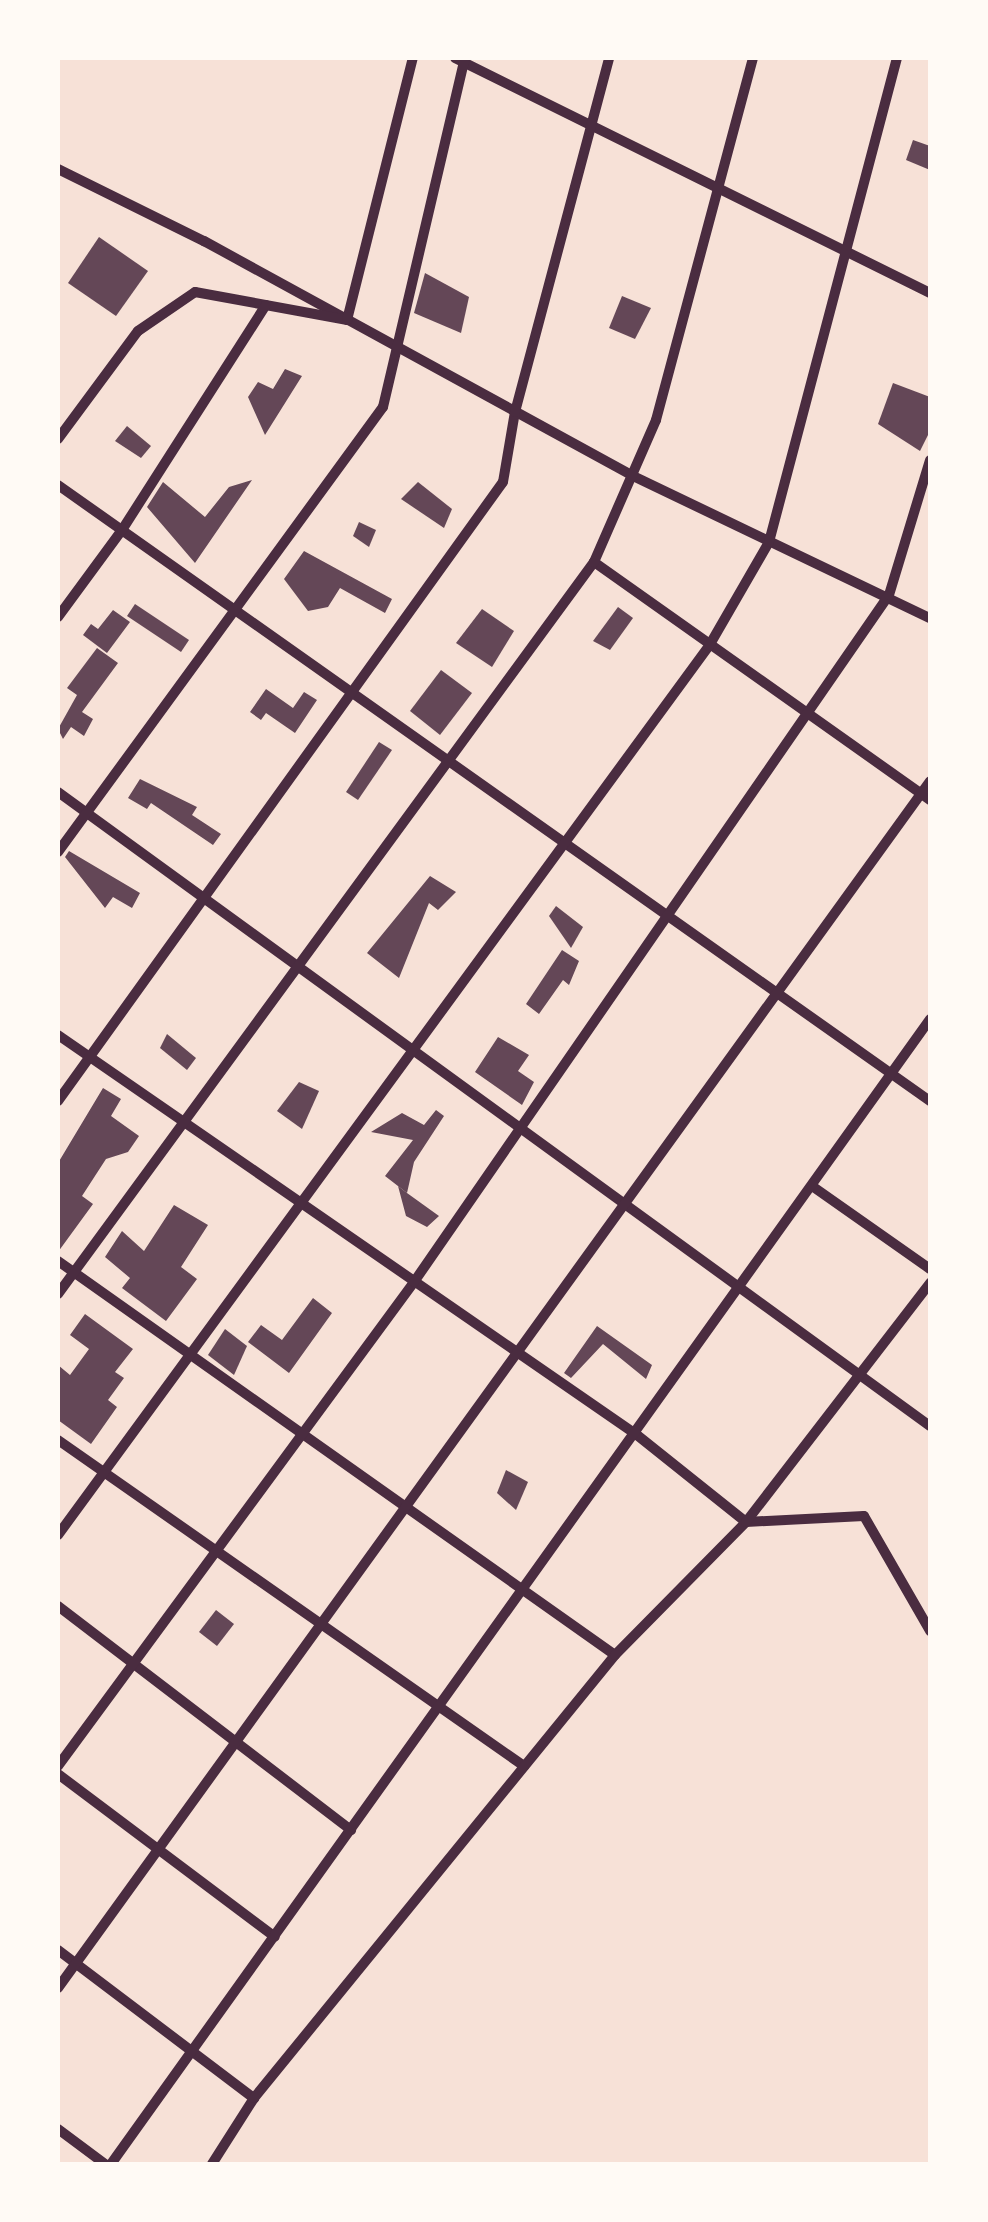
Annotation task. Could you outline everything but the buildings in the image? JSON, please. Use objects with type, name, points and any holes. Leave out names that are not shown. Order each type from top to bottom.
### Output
[{"type":"street","points":[[347,320],[414,58]]},
{"type":"street","points":[[58,1101],[503,482],[515,412],[610,58]]},
{"type":"street","points":[[58,1294],[594,562],[656,420],[752,58]]},
{"type":"street","points":[[58,1535],[302,1204],[410,1048],[709,646],[769,542],[897,58]]},
{"type":"street","points":[[58,852],[383,407],[462,59],[930,293]]},
{"type":"street","points":[[58,170],[347,320],[632,476],[889,595],[930,618]]},
{"type":"street","points":[[58,439],[138,331],[195,292],[347,320]]},
{"type":"street","points":[[58,617],[122,530],[266,305]]},
{"type":"street","points":[[58,1766],[414,1282],[889,595],[930,460]]},
{"type":"street","points":[[58,485],[930,1101]]},
{"type":"street","points":[[594,562],[926,797]]},
{"type":"street","points":[[58,1988],[621,1202],[926,797],[930,782]]},
{"type":"street","points":[[58,792],[930,1426]]},
{"type":"street","points":[[58,2129],[108,2164],[637,1434],[930,1019]]},
{"type":"street","points":[[58,1035],[637,1434],[746,1522],[864,1516],[930,1631]]},
{"type":"street","points":[[812,1186],[930,1269]]},
{"type":"street","points":[[58,1262],[615,1655]]},
{"type":"street","points":[[212,2164],[254,2098],[524,1766],[615,1655],[746,1522],[930,1282]]},
{"type":"street","points":[[58,1440],[436,1710],[524,1766]]},
{"type":"street","points":[[58,1606],[351,1830]]},
{"type":"street","points":[[58,1774],[275,1936]]},
{"type":"street","points":[[58,1950],[254,2098]]}]
